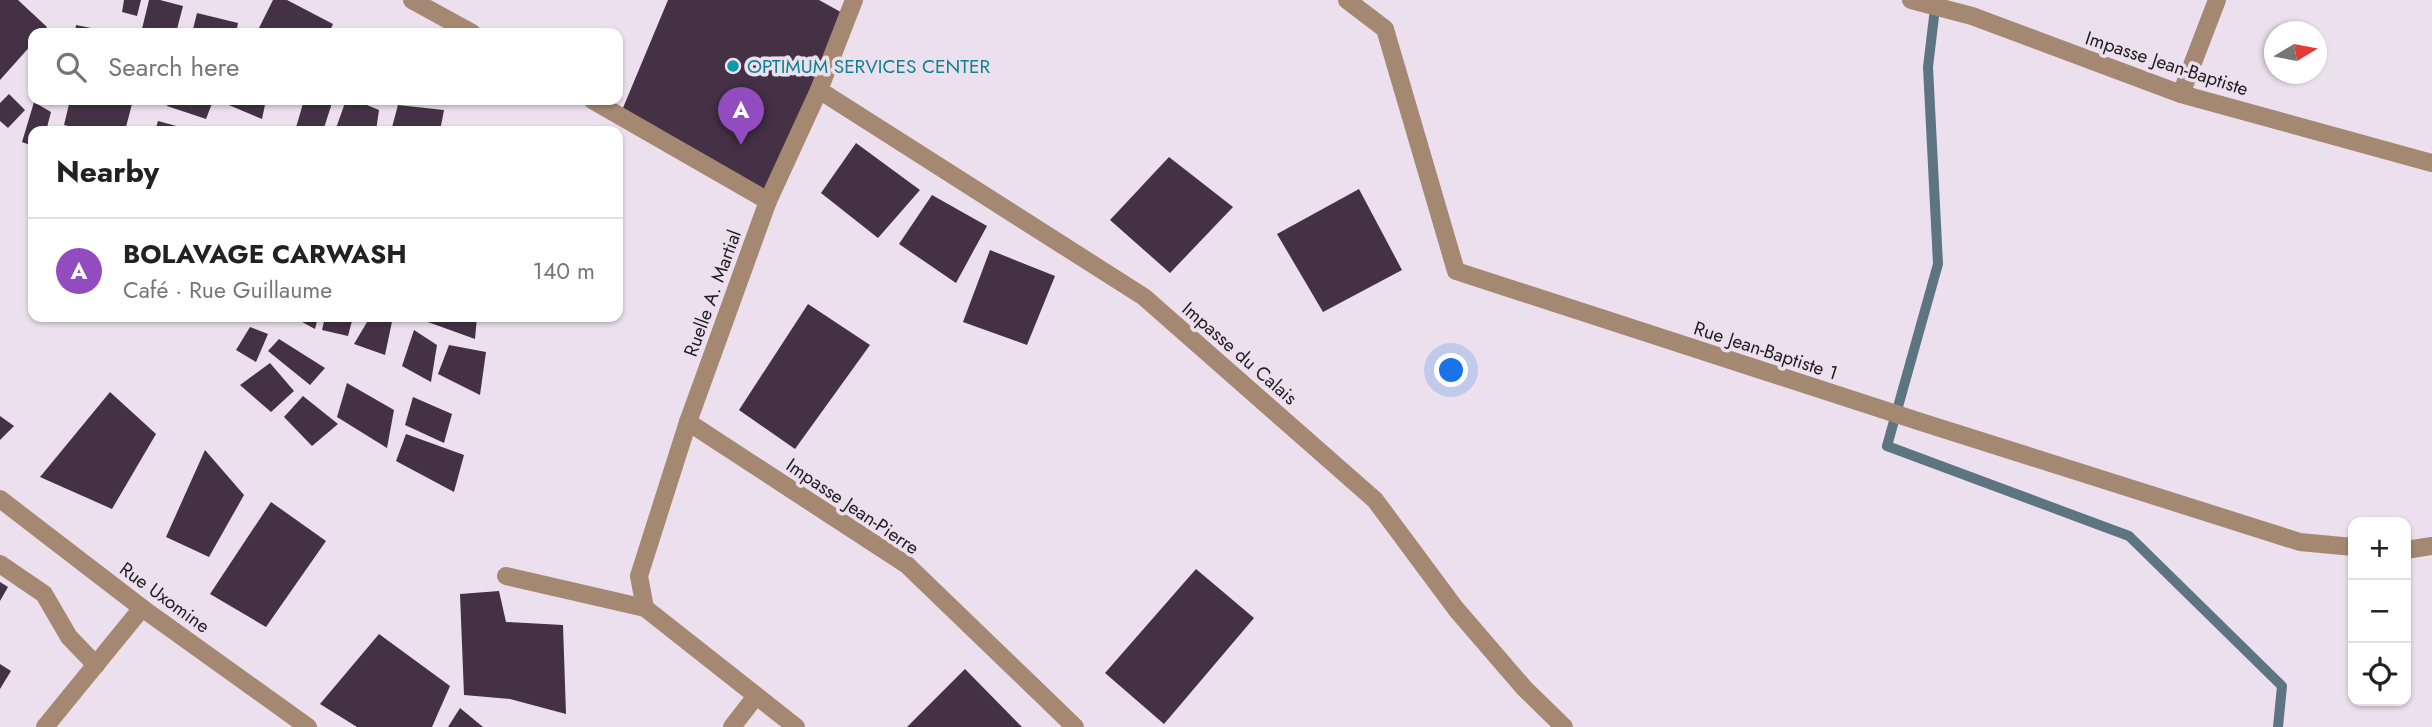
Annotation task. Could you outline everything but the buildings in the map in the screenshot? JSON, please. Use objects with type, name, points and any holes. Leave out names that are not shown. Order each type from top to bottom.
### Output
[{"type":"street","points":[[412,0],[463,28]]},
{"type":"street","name":"Ruelle A. Martial","points":[[645,608],[639,576],[688,422],[768,201],[819,90],[854,0]]},
{"type":"street","name":"Rue Jean-Baptiste 1","points":[[1347,0],[1385,29],[1456,271],[2300,542],[2348,547]]},
{"type":"street","points":[[2182,94],[2217,0]]},
{"type":"street","name":"Impasse Jean-Baptiste","points":[[1913,1],[1972,16],[2182,94],[2432,163]]},
{"type":"street","name":"Impasse du Calais","points":[[819,90],[1144,297],[1375,500],[1456,609],[1525,689],[1564,727]]},
{"type":"street","points":[[601,105],[768,201]]},
{"type":"street","name":"Impasse Jean-Pierre","points":[[688,422],[907,565],[1075,727]]},
{"type":"street","name":"Rue Uxomine","points":[[0,499],[142,608],[308,727]]},
{"type":"street","points":[[2411,549],[2432,546]]},
{"type":"street","points":[[0,564],[44,594],[69,637],[96,665]]},
{"type":"street","points":[[506,576],[645,608],[796,727]]},
{"type":"street","points":[[52,725],[142,608]]},
{"type":"street","points":[[732,727],[756,696]]},
{"type":"waterway","points":[[1936,0],[1928,67],[1938,264],[1887,446],[2129,536],[2282,686],[2278,727]]},
{"type":"place","name":"OPTIMUM SERVICES CENTER","points":[[733,66]]},
{"type":"place","name":"BOLAVAGE CARWASH","points":[[741,145]]}]
